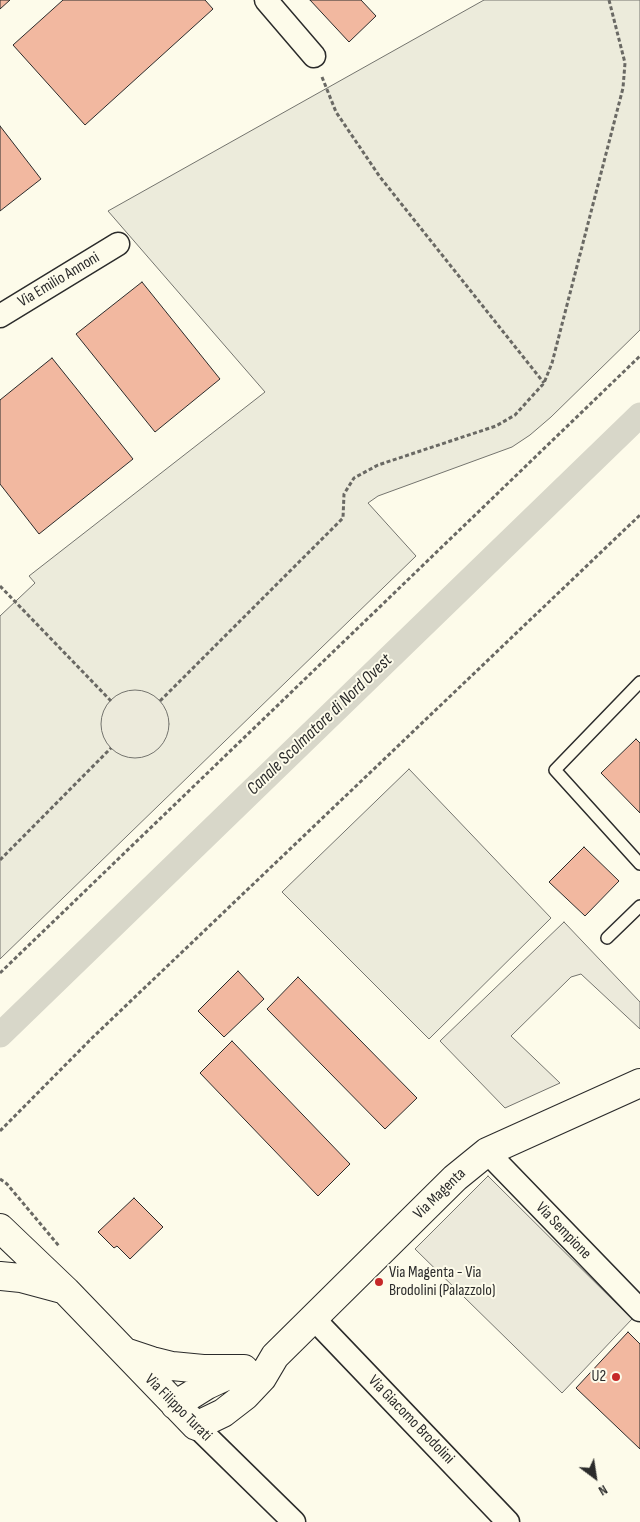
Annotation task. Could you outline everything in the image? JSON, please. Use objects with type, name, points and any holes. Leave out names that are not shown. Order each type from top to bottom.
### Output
[{"type":"street","points":[[266,0],[314,56]]},
{"type":"street","name":"Via Emilio Annoni","points":[[0,316],[118,244]]},
{"type":"street","name":"Via Magenta","points":[[196,1426],[223,1413],[245,1396],[262,1378],[275,1356],[455,1178],[487,1152],[640,1083]]},
{"type":"street","name":"Via Sempione","points":[[487,1152],[640,1310]]},
{"type":"street","name":"Via Filippo Turati","points":[[0,1228],[66,1291],[175,1405],[294,1522]]},
{"type":"street","name":"Via Filippo Turati","points":[[0,1276],[21,1278],[66,1291]]},
{"type":"street","name":"Via Giacomo Brodolini","points":[[314,1318],[508,1522]]},
{"type":"street","name":"Via Magenta","points":[[125,1352],[152,1362],[172,1366],[202,1369],[244,1369]]},
{"type":"street","name":"Via Magenta","points":[[175,1405],[206,1385],[275,1356]]},
{"type":"lane","points":[[640,682],[555,770],[640,864]]},
{"type":"lane","points":[[607,938],[640,906]]},
{"type":"path","points":[[160,701],[343,518],[344,494],[354,478],[378,465],[496,426],[514,415],[544,383],[552,363],[623,88],[625,63],[609,0]]},
{"type":"path","points":[[314,56],[330,100],[349,133],[407,212],[544,383]]},
{"type":"path","points":[[0,973],[640,356]]},
{"type":"path","points":[[0,1131],[99,1032],[640,515]]},
{"type":"path","points":[[0,586],[111,701]]},
{"type":"path","points":[[0,860],[111,748]]},
{"type":"path","points":[[0,1179],[8,1184],[62,1249]]},
{"type":"shaded area","points":[[484,0],[640,0],[640,330],[551,417],[512,447],[378,496],[368,503],[416,556],[0,959],[0,616],[35,583],[29,576],[265,392],[108,211]]},
{"type":"shaded area","points":[[135,690],[148,693],[159,700],[166,711],[169,724],[166,737],[159,748],[148,755],[135,758],[122,755],[111,748],[104,737],[101,724],[104,711],[111,700],[122,693]]},
{"type":"shaded area","points":[[409,769],[551,918],[429,1039],[282,892]]},
{"type":"shaded area","points":[[564,922],[640,1002],[640,1029],[581,974],[571,977],[511,1036],[560,1083],[505,1108],[440,1041]]},
{"type":"shaded area","points":[[488,1176],[632,1319],[562,1393],[415,1249]]},
{"type":"building","points":[[0,0],[10,0],[0,9]]},
{"type":"building","points":[[63,0],[205,0],[213,9],[85,125],[13,45]]},
{"type":"building","points":[[310,0],[361,0],[376,16],[349,42]]},
{"type":"building","points":[[0,126],[41,179],[0,211]]},
{"type":"building","points":[[142,282],[220,379],[155,432],[76,334]]},
{"type":"building","points":[[52,358],[133,459],[39,534],[0,484],[0,400]]},
{"type":"building","points":[[636,739],[640,743],[640,813],[601,773]]},
{"type":"building","points":[[584,847],[619,881],[585,916],[549,882]]},
{"type":"building","points":[[238,971],[264,999],[224,1037],[198,1011]]},
{"type":"building","points":[[298,977],[417,1098],[385,1129],[267,1009]]},
{"type":"building","points":[[232,1041],[350,1164],[318,1196],[200,1073]]},
{"type":"building","points":[[134,1198],[163,1227],[130,1259],[117,1246],[114,1248],[98,1232]]},
{"type":"building","points":[[628,1332],[640,1344],[640,1449],[576,1388]]},
{"type":"waterway","name":"Canale Scolmatore di Nord Ovest","points":[[0,1035],[640,415]]},
{"type":"place","name":"Via Magenta - Via Brodolini (Palazzolo)","points":[[379,1282]]},
{"type":"place","name":"U2","points":[[616,1377]]}]
